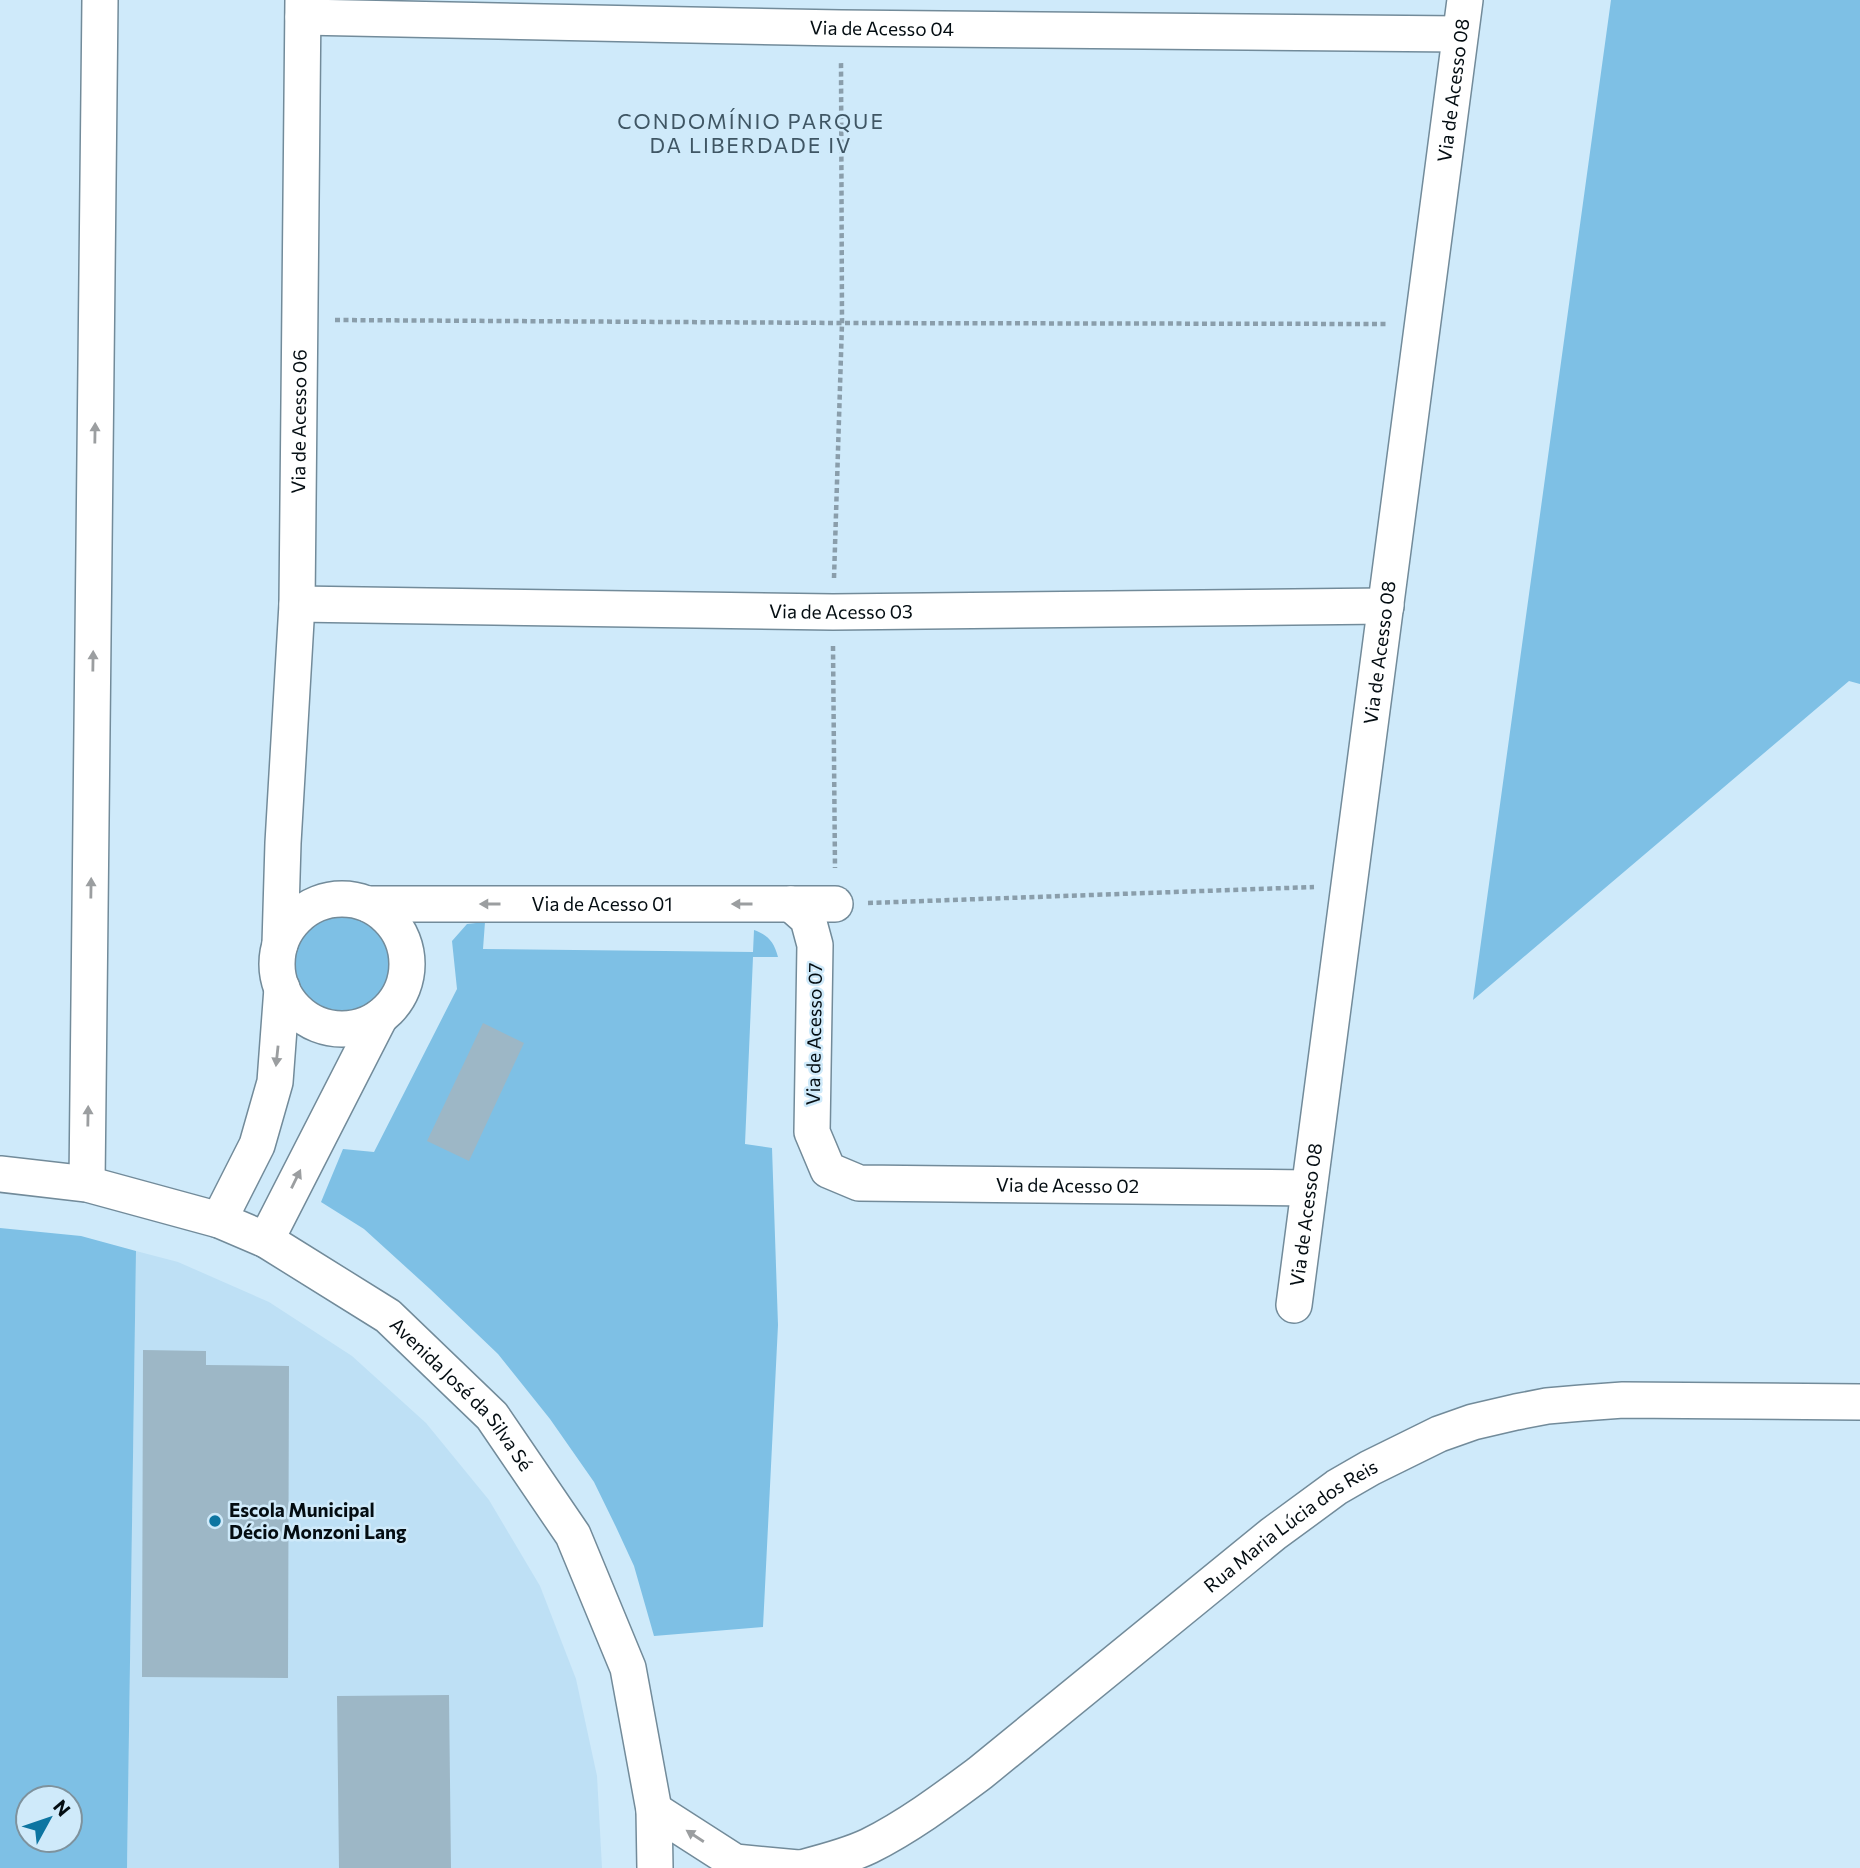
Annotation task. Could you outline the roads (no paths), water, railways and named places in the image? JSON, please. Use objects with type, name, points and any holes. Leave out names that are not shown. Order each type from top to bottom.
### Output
[{"type":"street","points":[[88,1184],[100,0]]},
{"type":"street","name":"Via de Acesso 08","points":[[1294,1305],[1465,0]]},
{"type":"street","name":"Via de Acesso 04","points":[[303,9],[841,28],[1460,34]]},
{"type":"street","name":"Via de Acesso 06","points":[[280,944],[297,604],[303,9]]},
{"type":"street","name":"Via de Acesso 03","points":[[297,604],[833,612],[1386,606]]},
{"type":"street","name":"Via de Acesso 06","points":[[283,843],[306,909]]},
{"type":"street","points":[[219,1220],[257,1144],[275,1082],[282,988],[277,966],[280,944],[290,925],[306,909],[321,902],[337,898],[368,904],[387,917],[401,935],[407,957],[406,981],[396,1001],[380,1017],[266,1240]]},
{"type":"street","name":"Via de Acesso 01","points":[[368,904],[835,904]]},
{"type":"street","points":[[407,957],[446,904]]},
{"type":"street","name":"Via de Acesso 07","points":[[791,904],[808,919],[815,945],[812,1132],[828,1170]]},
{"type":"street","points":[[282,988],[294,1008],[313,1022],[336,1029],[359,1027],[380,1017]]},
{"type":"street","name":"Via de Acesso 02","points":[[828,1170],[859,1183],[1309,1188]]},
{"type":"street","name":"Avenida José da Silva Sé","points":[[0,1174],[88,1184],[219,1220],[266,1240],[388,1316],[492,1416],[573,1535],[628,1668],[654,1810],[655,1868]]},
{"type":"street","name":"Rua Maria Lúcia dos Reis","points":[[654,1810],[729,1865],[800,1868],[830,1861],[868,1847],[940,1802],[980,1773],[1273,1534],[1337,1487],[1439,1434],[1473,1422],[1547,1406],[1609,1401],[1860,1402]]},
{"type":"place","name":"Escola Municipal Décio Monzoni Lang","points":[[215,1521]]},
{"type":"district","name":"CONDOMÍNIO PARQUE DA LIBERDADE IV","points":[[751,134]]}]
